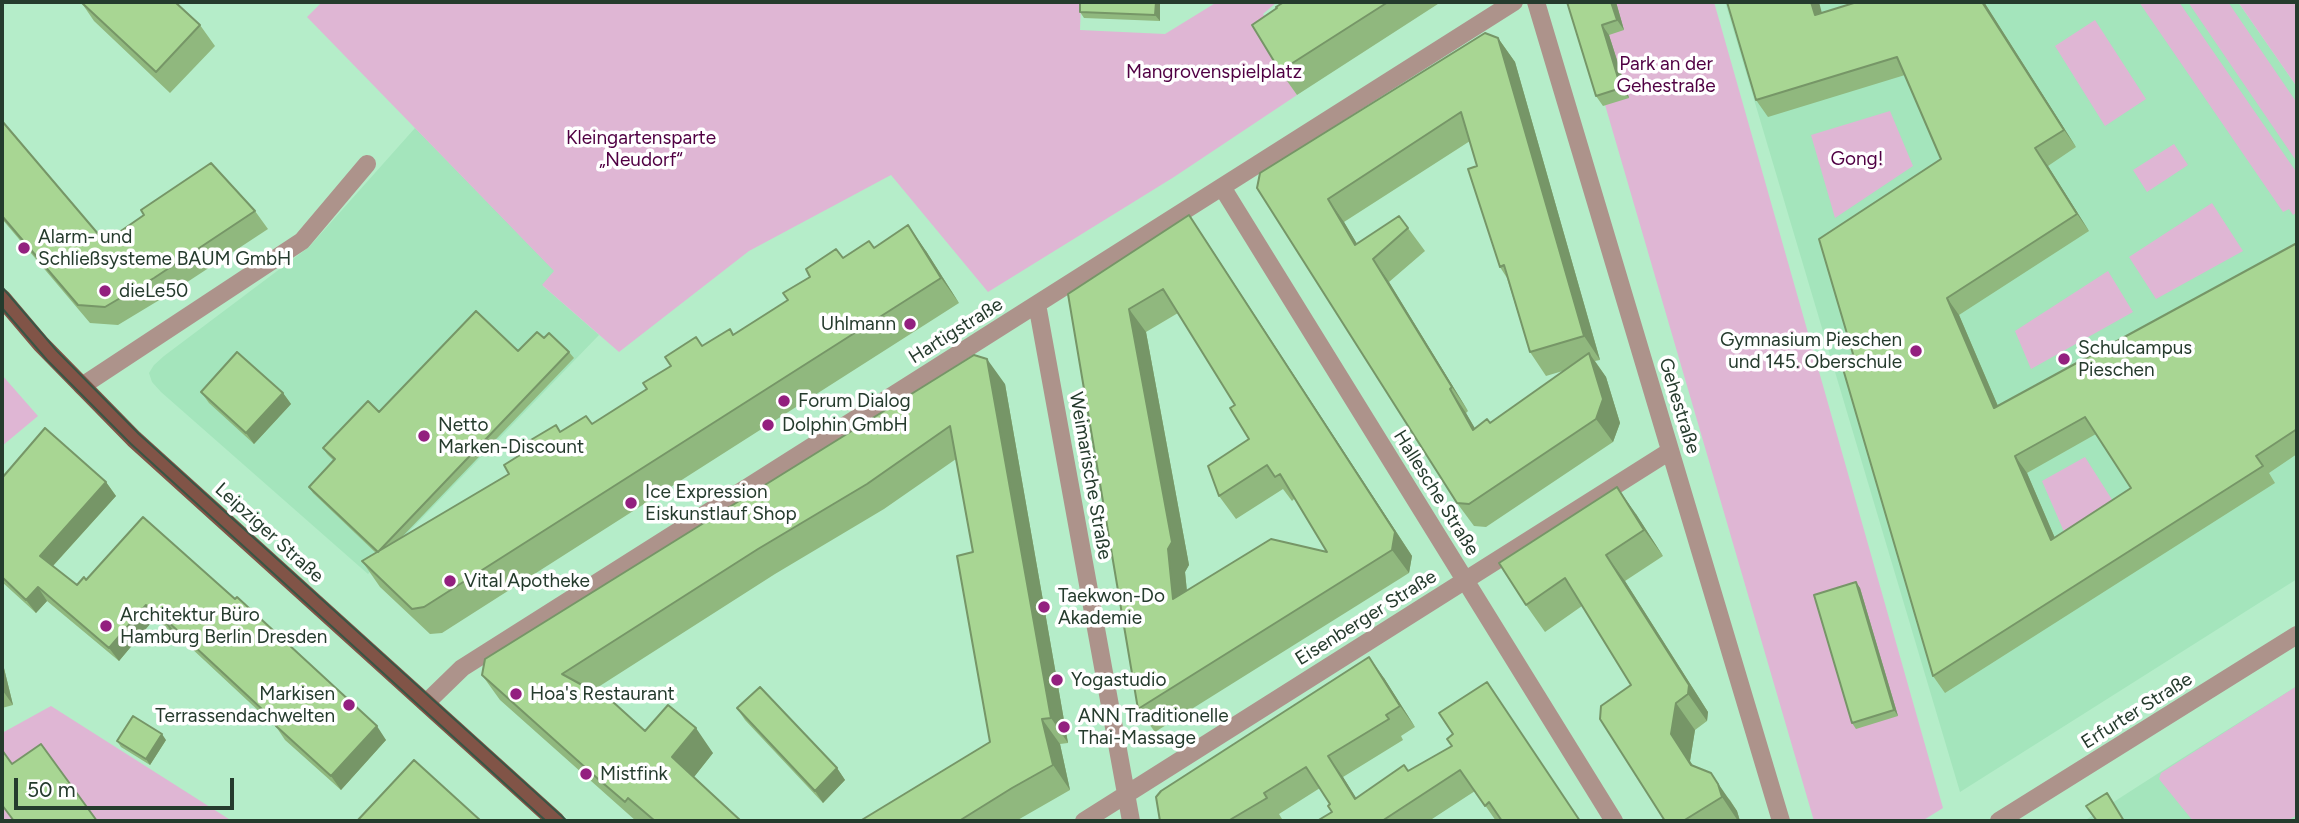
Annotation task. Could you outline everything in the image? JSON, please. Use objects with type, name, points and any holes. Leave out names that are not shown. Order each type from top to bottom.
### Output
[{"type":"main road","name":"Leipziger Straße","points":[[2,298],[134,439],[556,821]]},
{"type":"street","name":"Hartigstraße","points":[[426,703],[462,668],[1514,2]]},
{"type":"street","name":"Gehestraße","points":[[1536,2],[1781,821]]},
{"type":"street","points":[[82,386],[302,241],[368,164]]},
{"type":"street","name":"Hallesche Straße","points":[[1222,187],[1614,821]]},
{"type":"street","name":"Weimarische Straße","points":[[1037,304],[1131,821]]},
{"type":"street","name":"Eisenberger Straße","points":[[1084,821],[1670,451]]},
{"type":"street","name":"Erfurter Straße","points":[[1998,821],[2297,635]]},
{"type":"shaded area","name":"Schulcampus Pieschen","points":[[1725,2],[2238,2],[2297,87],[2297,579],[1960,792]]},
{"type":"shaded area","points":[[415,128],[555,271],[543,286],[599,335],[368,574],[161,392],[152,382],[149,373],[164,356],[309,247]]},
{"type":"shaded area","points":[[2297,686],[2297,821],[2084,821],[2165,769]]},
{"type":"green space","name":"Kleingartensparte „Neudorf“","points":[[322,2],[1081,2],[1080,30],[1165,34],[1217,2],[1277,2],[1263,14],[1273,28],[1261,37],[1297,95],[1174,177],[988,292],[891,175],[749,251],[619,352],[542,285],[554,271],[307,17]]},
{"type":"green space","name":"Park an der Gehestraße","points":[[1575,2],[1714,2],[1943,808],[1922,821],[1814,821]]},
{"type":"green space","points":[[2139,2],[2179,2],[2297,173],[2297,212],[2293,215],[2289,209],[2283,212]]},
{"type":"green space","points":[[2188,2],[2228,2],[2297,103],[2297,162]]},
{"type":"green space","points":[[2238,2],[2297,2],[2297,87]]},
{"type":"green space","points":[[2095,20],[2146,99],[2105,126],[2055,46]]},
{"type":"green space","name":"Gong!","points":[[1890,111],[1913,166],[1835,218],[1811,135]]},
{"type":"green space","points":[[2174,144],[2188,165],[2147,192],[2133,170]]},
{"type":"green space","points":[[2212,203],[2243,251],[2156,299],[2129,257]]},
{"type":"green space","points":[[2108,271],[2133,312],[2031,369],[2015,331]]},
{"type":"green space","points":[[2,375],[38,416],[2,446]]},
{"type":"green space","points":[[2085,457],[2118,509],[2068,541],[2042,481]]},
{"type":"green space","points":[[2297,686],[2297,815],[2287,821],[2193,821],[2159,779],[2161,773]]},
{"type":"green space","points":[[51,706],[232,821],[2,821],[2,733]]},
{"type":"building","points":[[81,2],[175,2],[200,25],[156,72]]},
{"type":"building","points":[[1080,2],[1156,2],[1155,15],[1080,12]]},
{"type":"building","points":[[1284,2],[1388,2],[1280,71],[1252,25]]},
{"type":"building","points":[[1567,2],[1611,2],[1617,20],[1602,25],[1621,88],[1596,96]]},
{"type":"building","name":"Gymnasium Pieschen und 145. Oberschule","points":[[1727,2],[1811,2],[1815,15],[1857,2],[1982,2],[2064,130],[2035,148],[2077,214],[1947,298],[1994,408],[2297,243],[2297,429],[2256,456],[2263,466],[1933,676],[1841,362],[1853,354],[1819,239],[1941,159],[1897,57],[1756,100]],"holes":[[[2085,417],[2131,488],[2051,540],[2015,456]]]},
{"type":"building","points":[[1485,33],[1498,38],[1584,336],[1530,352],[1504,265],[1500,267],[1468,169],[1477,166],[1461,112],[1328,199],[1355,245],[1399,216],[1408,228],[1373,259],[1452,387],[1450,389],[1473,430],[1487,419],[1490,423],[1589,353],[1603,399],[1596,419],[1469,504],[1457,503],[1257,188],[1260,173]]},
{"type":"building","points":[[2,121],[105,242],[144,215],[141,210],[211,163],[255,211],[105,307],[78,305],[2,216]]},
{"type":"building","points":[[1189,215],[1395,532],[1392,550],[1138,709],[1068,294]],"holes":[[[1163,289],[1235,405],[1230,408],[1249,439],[1208,466],[1219,496],[1267,465],[1275,477],[1280,474],[1327,552],[1271,539],[1173,599],[1168,549],[1172,542],[1129,309]]]},
{"type":"building","points":[[908,225],[941,278],[424,607],[412,609],[362,561],[509,474],[504,465],[528,450],[524,444],[556,425],[560,432],[586,416],[592,424],[647,389],[643,383],[671,366],[665,357],[696,337],[702,346],[730,329],[733,335],[788,300],[783,293],[810,277],[806,269],[836,249],[843,258],[869,241],[874,248]]},
{"type":"building","points":[[476,311],[518,351],[537,332],[544,338],[549,333],[569,352],[378,552],[309,487],[335,459],[323,448],[368,401],[379,412]]},
{"type":"building","points":[[237,352],[283,393],[246,433],[201,392]]},
{"type":"building","points":[[974,355],[987,359],[1051,718],[1042,719],[1053,765],[959,821],[860,821],[990,742],[957,556],[973,552],[950,426],[867,484],[758,549],[562,674],[613,702],[645,731],[668,705],[696,728],[672,757],[741,821],[655,821],[628,798],[625,802],[482,675],[485,659]]},
{"type":"building","points":[[45,428],[106,482],[40,556],[77,585],[84,577],[86,580],[143,517],[235,599],[237,597],[377,726],[331,776],[165,619],[164,621],[146,605],[109,648],[38,587],[26,600],[2,577],[2,478]]},
{"type":"building","points":[[1617,487],[1644,530],[1606,555],[1689,685],[1688,694],[1676,703],[1671,734],[1691,765],[1711,773],[1722,797],[1683,821],[1665,821],[1600,719],[1601,706],[1631,685],[1565,578],[1526,605],[1499,563]]},
{"type":"building","points":[[1856,582],[1894,710],[1852,723],[1814,595]]},
{"type":"building","points":[[1369,657],[1400,706],[1386,715],[1389,719],[1328,756],[1355,799],[1404,765],[1408,771],[1452,746],[1447,739],[1453,734],[1439,713],[1487,682],[1580,821],[1502,821],[1489,802],[1485,806],[1460,770],[1382,821],[1317,821],[1332,812],[1328,806],[1330,804],[1306,767],[1264,793],[1267,798],[1228,821],[1160,821],[1156,797],[1161,791]]},
{"type":"building","points":[[760,687],[837,768],[815,791],[737,708]]},
{"type":"building","points":[[133,716],[162,734],[146,759],[117,741]]},
{"type":"building","points":[[41,744],[97,821],[14,821],[2,805],[2,750],[12,764]]},
{"type":"building","points":[[414,760],[481,821],[357,821]]},
{"type":"building","points":[[2107,793],[2124,821],[2097,821],[2086,806]]},
{"type":"tram line","points":[[2,287],[57,351],[139,434],[567,821]]},
{"type":"tram line","points":[[2,308],[47,360],[131,444],[546,821]]},
{"type":"place","name":"Alarm- und Schließsysteme BAUM GmbH","points":[[24,248]]},
{"type":"place","name":"dieLe50","points":[[105,291]]},
{"type":"place","name":"Uhlmann","points":[[910,324]]},
{"type":"place","name":"Gymnasium Pieschen und 145. Oberschule","points":[[1916,351]]},
{"type":"place","name":"Schulcampus Pieschen","points":[[2064,359]]},
{"type":"place","name":"Forum Dialog","points":[[784,401]]},
{"type":"place","name":"Dolphin GmbH","points":[[768,425]]},
{"type":"place","name":"Netto Marken-Discount","points":[[424,436]]},
{"type":"place","name":"Ice Expression Eiskunstlauf Shop","points":[[631,503]]},
{"type":"place","name":"Vital Apotheke","points":[[450,581]]},
{"type":"place","name":"Taekwon-Do Akademie","points":[[1044,607]]},
{"type":"place","name":"Architektur Büro Hamburg Berlin Dresden","points":[[106,626]]},
{"type":"place","name":"Yogastudio","points":[[1057,680]]},
{"type":"place","name":"Hoa's Restaurant","points":[[516,694]]},
{"type":"place","name":"Markisen Terrassendachwelten","points":[[349,705]]},
{"type":"place","name":"ANN Traditionelle Thai-Massage","points":[[1064,727]]},
{"type":"place","name":"Mistfink","points":[[586,774]]},
{"type":"park label","name":"Mangrovenspielplatz","points":[[1214,72]]}]
